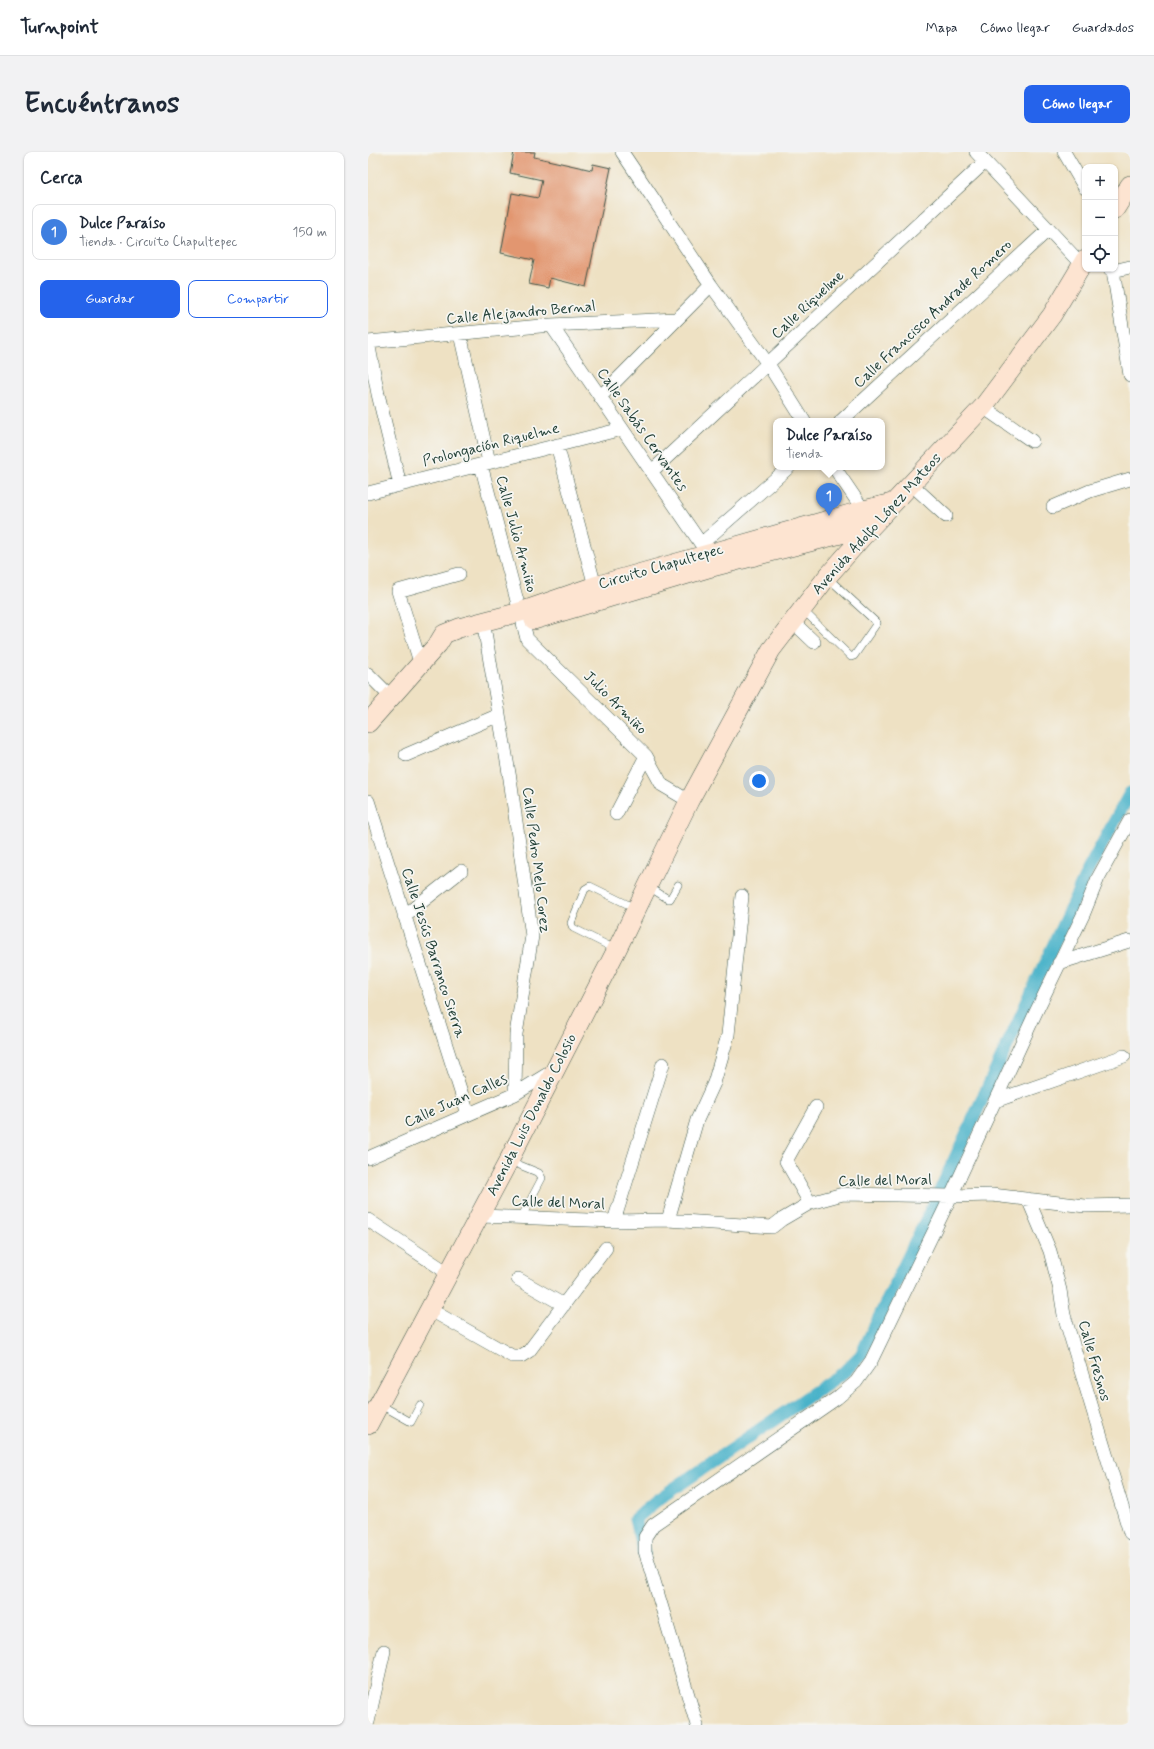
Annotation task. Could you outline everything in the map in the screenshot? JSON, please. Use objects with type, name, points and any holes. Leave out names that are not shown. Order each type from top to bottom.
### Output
[{"type":"main road","points":[[1118,204],[1130,185]]},
{"type":"main road","name":"Avenida Adolfo López Mateos","points":[[689,801],[771,650],[827,577],[868,518],[892,504],[984,407],[1052,315],[1082,265]]},
{"type":"main road","name":"Circuito Chapultepec","points":[[368,723],[420,662],[438,644],[444,634],[459,628],[599,602],[868,518]]},
{"type":"main road","name":"Circuito Chapultepec","points":[[438,644],[449,645],[463,638],[485,632],[595,586],[704,549],[868,518]]},
{"type":"main road","name":"Avenida Luis Donaldo Colosio","points":[[368,1425],[448,1273],[480,1216],[556,1069],[617,949],[689,801]]},
{"type":"street","points":[[622,152],[711,285],[768,364],[802,418]]},
{"type":"street","points":[[976,152],[1048,230],[1082,262]]},
{"type":"street","points":[[1064,152],[1082,183]]},
{"type":"street","name":"Calle Riquelme","points":[[651,472],[985,162]]},
{"type":"street","name":"Calle Francisco Andrade Romero","points":[[844,418],[1048,230]]},
{"type":"street","points":[[1118,269],[1130,268]]},
{"type":"street","points":[[1111,272],[1130,375]]},
{"type":"street","points":[[600,397],[711,285]]},
{"type":"street","name":"Calle Alejandro Bernal","points":[[368,342],[551,325],[677,319]]},
{"type":"street","name":"Calle Sabás Cervantes","points":[[551,325],[704,549]]},
{"type":"street","name":"Calle Julio Armiño","points":[[460,334],[485,464],[521,617]]},
{"type":"street","points":[[368,342],[373,395],[400,485]]},
{"type":"street","points":[[984,407],[1032,441]]},
{"type":"street","name":"Prolongación Riquelme","points":[[368,493],[622,429]]},
{"type":"street","points":[[557,445],[595,586]]},
{"type":"street","points":[[704,549],[787,470]]},
{"type":"street","points":[[836,470],[868,518]]},
{"type":"street","points":[[1052,507],[1090,491],[1130,479]]},
{"type":"street","points":[[911,484],[946,516]]},
{"type":"street","points":[[420,662],[398,591],[459,574]]},
{"type":"street","points":[[797,615],[814,642]]},
{"type":"street","name":"Julio Armiño","points":[[521,617],[527,639],[646,756],[662,785],[689,801]]},
{"type":"street","name":"Calle Pedro Melo Corez","points":[[485,632],[510,779],[532,936],[516,1034],[514,1094]]},
{"type":"street","points":[[368,674],[390,697]]},
{"type":"street","points":[[406,755],[499,715]]},
{"type":"street","points":[[616,814],[646,756]]},
{"type":"street","name":"Calle Jesús Barranco Sierra","points":[[368,801],[468,1114]]},
{"type":"street","points":[[697,1725],[645,1550],[645,1537],[653,1525],[837,1398],[856,1382],[871,1361],[944,1196],[995,1101],[1083,914],[1098,878],[1130,820]]},
{"type":"street","points":[[404,916],[461,871]]},
{"type":"street","points":[[663,1221],[697,1120],[714,1083],[728,1035],[742,896]]},
{"type":"street","points":[[1059,963],[1129,941]]},
{"type":"street","points":[[995,1101],[1124,1056]]},
{"type":"street","points":[[619,1221],[663,1064]]},
{"type":"street","name":"Calle Juan Calles","points":[[368,1158],[514,1094],[556,1069]]},
{"type":"street","points":[[810,1203],[786,1161],[816,1107]]},
{"type":"street","name":"Calle del Moral","points":[[480,1216],[619,1221],[663,1221],[772,1227],[810,1203],[843,1194],[944,1196],[992,1195],[1085,1206],[1130,1205]]},
{"type":"street","name":"Calle Fresnos","points":[[1028,1199],[1050,1251],[1060,1290],[1064,1315],[1130,1533]]},
{"type":"street","points":[[368,1220],[448,1273]]},
{"type":"street","points":[[430,1309],[512,1356],[521,1356],[529,1352],[606,1248]]},
{"type":"street","points":[[518,1279],[564,1305]]},
{"type":"street","points":[[368,1722],[384,1651]]},
{"type":"lane","points":[[797,615],[851,658],[854,656],[877,623],[827,577]]},
{"type":"lane","points":[[647,886],[668,900],[678,885]]},
{"type":"lane","points":[[617,949],[573,928],[571,923],[586,889],[590,886],[636,908]]},
{"type":"lane","points":[[509,1160],[539,1173],[542,1178],[521,1218]]},
{"type":"lane","points":[[378,1404],[411,1422],[420,1405]]},
{"type":"building","points":[[514,152],[535,152],[534,157],[592,170],[593,164],[611,168],[586,287],[550,278],[548,288],[529,284],[534,260],[501,253],[512,193],[538,198],[542,180],[510,173]]},
{"type":"waterway","points":[[644,1553],[635,1519],[657,1500],[844,1372],[861,1355],[938,1195],[1089,868],[1130,793]]},
{"type":"place","name":"Dulce Paraíso","points":[[829,516]]}]
